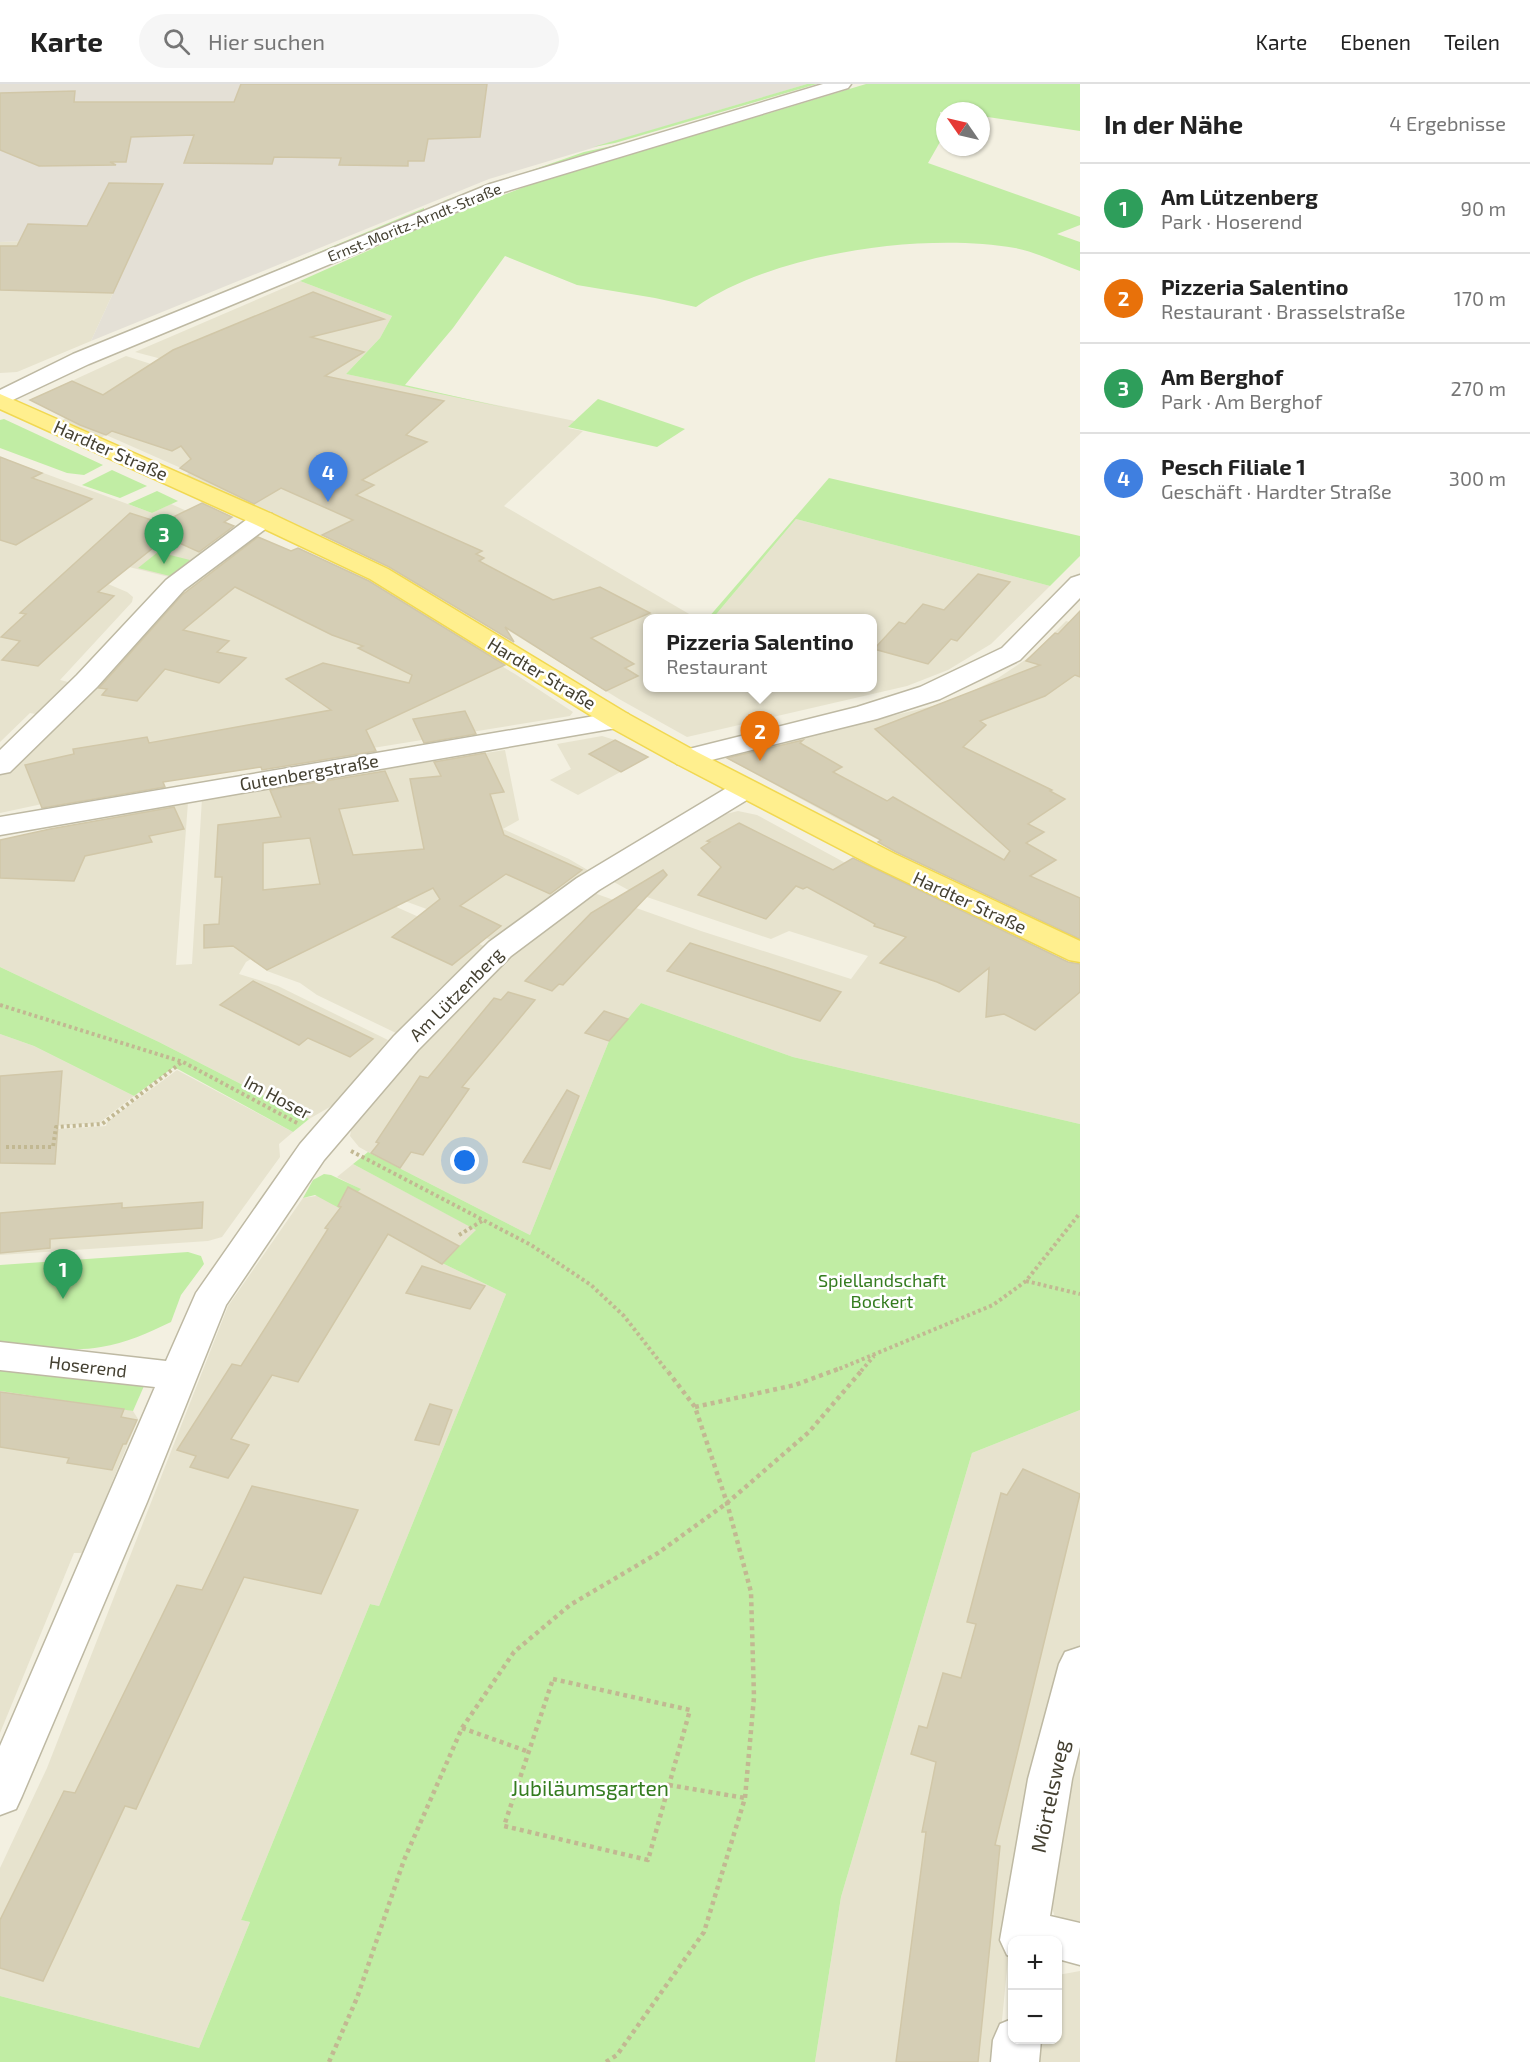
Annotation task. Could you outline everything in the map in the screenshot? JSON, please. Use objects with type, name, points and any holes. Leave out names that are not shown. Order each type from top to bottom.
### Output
[{"type":"main road","name":"Hardter Straße","points":[[0,400],[379,574],[618,720],[687,758],[955,895],[1080,953]]},
{"type":"street","name":"Ernst-Moritz-Arndt-Straße","points":[[0,400],[91,355],[486,193],[552,170],[842,84]]},
{"type":"street","points":[[0,766],[87,681],[175,585],[263,519]]},
{"type":"street","points":[[687,758],[867,713],[930,693],[1011,654],[1080,583]]},
{"type":"street","name":"Gutenbergstraße","points":[[0,826],[618,720]]},
{"type":"street","name":"Am Lützenberg","points":[[0,1796],[127,1502],[209,1302],[312,1152],[406,1043],[500,949],[588,884],[745,789]]},
{"type":"street","name":"Hoserend","points":[[0,1356],[177,1376]]},
{"type":"street","name":"Mörtelsweg","points":[[1080,1664],[1050,1779],[1024,1935],[1080,1944]]},
{"type":"street","points":[[1015,2062],[1017,2044]]},
{"type":"path","name":"Im Hoser","points":[[0,1005],[183,1062],[531,1245],[591,1286],[624,1316],[695,1407]]},
{"type":"path","points":[[6,1147],[53,1147],[56,1127],[102,1124],[183,1062]]},
{"type":"path","points":[[606,2062],[617,2055],[704,1932],[745,1798],[754,1697],[751,1593],[727,1503],[695,1407],[795,1385],[874,1356],[993,1305],[1026,1281],[1080,1213]]},
{"type":"path","points":[[459,1235],[482,1221]]},
{"type":"path","points":[[1026,1281],[1080,1294]]},
{"type":"path","points":[[330,2062],[357,1998],[404,1860],[462,1728],[514,1652],[570,1605],[658,1553],[727,1503],[809,1432],[874,1356]]},
{"type":"path","points":[[553,1679],[690,1710],[648,1860],[504,1826],[529,1752],[553,1679]]},
{"type":"path","points":[[462,1728],[529,1752]]},
{"type":"path","points":[[669,1785],[745,1798]]},
{"type":"path","points":[[617,2055],[619,2062]]},
{"type":"shaded area","points":[[0,84],[807,84],[489,179],[91,341],[137,241],[73,239],[0,242]]},
{"type":"shaded area","points":[[73,239],[137,241],[91,341],[17,372],[0,373],[0,242]]},
{"type":"shaded area","points":[[300,281],[392,316],[380,338],[346,374],[575,421],[568,428],[583,431],[504,506],[689,614],[643,614],[643,692],[877,692],[877,614],[716,614],[796,519],[1050,586],[991,644],[948,670],[907,686],[687,737],[619,699],[480,613],[328,533],[318,537],[183,477],[190,472],[106,435],[98,439],[30,400],[126,356],[151,364],[204,370],[135,352]]},
{"type":"shaded area","points":[[0,457],[152,513],[171,504],[234,532],[173,578],[129,567],[108,584],[127,592],[133,597],[132,602],[60,680],[76,684],[46,716],[30,713],[0,742]]},
{"type":"shaded area","points":[[250,533],[391,601],[515,674],[573,712],[570,716],[89,794],[0,813],[0,774],[171,601]]},
{"type":"shaded area","points":[[1066,621],[1080,625],[1080,933],[937,870],[730,760],[733,754],[937,705],[971,692],[998,678],[1031,656]]},
{"type":"shaded area","points":[[602,736],[648,757],[578,795],[550,780],[571,769],[557,744]]},
{"type":"shaded area","points":[[505,750],[519,820],[503,829],[569,859],[591,872],[493,941],[432,911],[402,900],[374,897],[486,947],[440,988],[396,1033],[317,995],[300,983],[267,971],[251,959],[246,962],[239,974],[278,986],[388,1040],[335,1104],[309,1119],[159,1042],[0,967],[0,840],[188,802],[176,965],[192,964],[202,798]]},
{"type":"shaded area","points":[[738,811],[757,815],[888,886],[1080,974],[1080,1124],[793,1057],[641,1003],[609,1041],[530,1235],[359,1147],[350,1136],[352,1126],[395,1070],[490,973],[529,940],[594,893],[701,931],[851,979],[868,956],[789,931],[771,939],[632,892],[612,881],[722,815]]},
{"type":"shaded area","points":[[0,1034],[34,1046],[134,1096],[99,1123],[53,1126],[1,1150],[56,1148],[58,1129],[106,1126],[107,1122],[177,1070],[293,1132],[279,1144],[280,1157],[222,1237],[208,1241],[0,1255]]},
{"type":"shaded area","points":[[353,1164],[477,1230],[442,1263],[506,1294],[379,1606],[370,1604],[241,1920],[250,1922],[199,2048],[0,1996],[0,1868],[47,1768],[228,1306],[303,1198],[360,1189],[337,1177]]},
{"type":"shaded area","points":[[0,1391],[124,1409],[133,1411],[138,1419],[83,1553],[74,1553],[0,1733]]},
{"type":"shaded area","points":[[1080,1410],[1080,1647],[1076,1667],[1021,1824],[1010,1936],[1008,1936],[998,2062],[815,2062],[841,1897],[972,1453]]},
{"type":"shaded area","points":[[1080,1722],[1080,1928],[1057,1923],[1049,1899]]},
{"type":"shaded area","points":[[1080,1971],[1080,2062],[1035,2062],[1037,2044],[1062,2044],[1062,1974]]},
{"type":"green space","points":[[807,84],[817,84],[615,143],[593,147]]},
{"type":"green space","points":[[866,84],[1080,84],[1080,131],[990,117],[990,102],[936,102],[936,149],[928,163],[1080,217],[1080,225],[1057,234],[1080,242],[1080,271],[1015,248],[978,244],[894,245],[807,260],[728,288],[696,307],[577,285],[505,256],[453,328],[405,385],[516,410],[346,374],[380,338],[392,316],[300,281],[419,228],[532,184]]},
{"type":"green space","points":[[630,142],[454,200],[443,201],[584,152]]},
{"type":"green space","points":[[424,208],[424,212],[263,278],[257,278]]},
{"type":"green space","points":[[598,399],[685,429],[657,447],[568,427]]},
{"type":"green space","points":[[4,419],[103,465],[84,475],[67,473],[0,448],[0,420]]},
{"type":"green space","points":[[112,470],[147,486],[120,498],[82,485]]},
{"type":"green space","points":[[829,478],[1080,536],[1080,556],[1050,586],[796,519],[716,614],[711,614]]},
{"type":"green space","points":[[157,491],[178,501],[152,513],[128,504]]},
{"type":"green space","points":[[158,552],[190,560],[170,576],[138,568]]},
{"type":"green space","points":[[0,967],[159,1042],[309,1119],[293,1132],[174,1067],[134,1096],[34,1046],[0,1034]]},
{"type":"green space","name":"Jubiläumsgarten","points":[[641,1003],[793,1057],[1080,1124],[1080,1410],[972,1453],[841,1897],[815,2062],[0,2062],[0,1996],[199,2048],[250,1922],[241,1920],[370,1604],[379,1606],[506,1294],[442,1263],[476,1230],[353,1164],[368,1152],[530,1235],[609,1041]]},
{"type":"green space","points":[[324,1174],[361,1189],[339,1208],[315,1195],[303,1198],[313,1180]]},
{"type":"green space","points":[[188,1252],[201,1256],[204,1264],[181,1295],[171,1322],[128,1340],[89,1349],[63,1349],[0,1342],[0,1265]]},
{"type":"green space","points":[[0,1368],[144,1386],[133,1411],[0,1391]]},
{"type":"building","points":[[241,84],[487,84],[480,137],[428,139],[424,161],[408,161],[408,166],[339,165],[341,158],[274,157],[272,164],[184,163],[194,135],[131,137],[126,162],[110,162],[116,165],[39,166],[0,150],[0,93],[75,91],[74,102],[234,102]]},
{"type":"building","points":[[109,183],[163,184],[113,293],[0,290],[0,246],[17,246],[28,224],[87,226]]},
{"type":"building","points":[[313,292],[384,319],[311,337],[364,352],[325,376],[444,401],[406,435],[427,442],[362,480],[374,485],[356,495],[482,551],[476,554],[484,558],[479,561],[553,600],[600,587],[650,613],[643,614],[591,638],[634,664],[625,668],[638,676],[606,691],[505,627],[514,642],[389,567],[322,535],[353,520],[281,488],[254,504],[180,468],[191,459],[181,446],[172,451],[112,431],[106,435],[30,400],[72,381],[103,395],[173,350]]},
{"type":"building","points":[[0,457],[42,473],[32,478],[92,499],[16,545],[0,540]]},
{"type":"building","points":[[202,503],[232,517],[224,522],[234,526],[199,552],[175,541],[157,549],[153,548],[98,592],[114,596],[38,666],[2,660],[20,641],[1,637],[26,614],[20,613],[130,513],[161,523]]},
{"type":"building","points":[[258,537],[291,551],[298,548],[369,581],[505,665],[366,730],[376,751],[262,770],[261,767],[163,782],[165,787],[42,808],[25,765],[74,754],[73,749],[147,737],[149,743],[331,710],[286,679],[323,663],[409,683],[412,675],[358,648],[363,646],[332,635],[235,587],[183,630],[229,641],[217,652],[246,658],[219,683],[165,669],[137,701],[102,695],[107,689],[99,688],[182,595]]},
{"type":"building","points":[[978,574],[1010,582],[957,641],[951,639],[928,664],[877,650],[877,646],[899,622],[905,624],[923,604],[944,610]]},
{"type":"building","points":[[1080,611],[1080,677],[1075,675],[1045,696],[980,721],[986,725],[963,747],[1052,790],[1050,791],[1065,799],[1028,824],[1044,832],[1026,843],[1056,860],[1030,876],[1080,898],[1080,939],[896,852],[878,842],[881,840],[727,758],[803,740],[800,743],[842,767],[833,772],[887,801],[893,797],[1004,860],[1010,851],[875,729],[1040,665],[1026,661],[1055,633],[1058,634]]},
{"type":"building","points":[[465,711],[476,734],[424,743],[413,719]]},
{"type":"building","points":[[615,740],[648,757],[621,772],[589,754]]},
{"type":"building","points":[[485,753],[504,792],[490,794],[504,835],[582,870],[550,894],[506,874],[460,906],[501,926],[452,965],[392,937],[440,899],[433,888],[267,970],[233,946],[204,948],[204,925],[219,924],[222,877],[215,877],[218,825],[281,817],[270,790],[385,771],[398,801],[339,809],[353,855],[424,849],[410,779],[441,776],[434,762]],"holes":[[[310,838],[320,884],[263,890],[263,843]]]},
{"type":"building","points":[[174,807],[184,829],[149,836],[152,842],[85,856],[74,881],[0,878],[0,840]]},
{"type":"building","points":[[739,823],[833,870],[853,858],[1068,962],[1080,964],[1080,992],[1035,1030],[1004,1014],[986,1017],[989,968],[959,992],[937,982],[880,963],[906,937],[874,926],[875,924],[807,887],[803,889],[796,886],[766,919],[698,895],[721,867],[701,848],[710,842],[707,841]]},
{"type":"building","points":[[663,870],[667,875],[563,985],[559,984],[552,991],[525,981],[591,913]]},
{"type":"building","points":[[690,943],[841,992],[820,1021],[667,971]]},
{"type":"building","points":[[253,981],[373,1039],[350,1057],[308,1038],[299,1045],[220,1005]]},
{"type":"building","points":[[508,992],[535,1000],[462,1087],[469,1089],[423,1155],[411,1152],[400,1168],[371,1153],[420,1076],[428,1078],[494,998],[501,1000]]},
{"type":"building","points":[[604,1011],[628,1019],[609,1041],[585,1033]]},
{"type":"building","points":[[62,1071],[55,1164],[0,1163],[0,1076]]},
{"type":"building","points":[[567,1090],[579,1096],[550,1169],[523,1162]]},
{"type":"building","points":[[348,1187],[459,1246],[442,1264],[388,1234],[298,1382],[272,1375],[231,1439],[249,1445],[228,1478],[190,1467],[196,1456],[177,1450],[232,1364],[241,1366],[328,1229],[325,1228],[341,1207],[338,1206]]},
{"type":"building","points":[[203,1202],[202,1228],[50,1239],[50,1248],[0,1253],[0,1213],[122,1203],[122,1208]]},
{"type":"building","points":[[422,1266],[485,1286],[470,1309],[406,1293]]},
{"type":"building","points":[[0,1392],[124,1409],[121,1417],[137,1420],[112,1470],[67,1463],[69,1458],[0,1447]]},
{"type":"building","points":[[430,1404],[452,1410],[439,1445],[415,1440]]},
{"type":"building","points":[[1023,1469],[1080,1494],[995,1845],[1000,1846],[978,2062],[896,2062],[926,1832],[922,1832],[936,1762],[911,1754],[919,1726],[927,1728],[943,1673],[961,1678],[976,1624],[967,1622],[1001,1493],[1007,1495]]},
{"type":"building","points":[[252,1486],[358,1510],[321,1594],[244,1577],[136,1809],[125,1806],[43,1981],[0,1968],[0,1920],[64,1791],[75,1793],[177,1585],[202,1590]]},
{"type":"place","name":"Pesch Filiale 1","points":[[328,502]]},
{"type":"place","name":"Am Berghof","points":[[164,564]]},
{"type":"place","name":"Pizzeria Salentino","points":[[760,761]]},
{"type":"place","name":"Am Lützenberg","points":[[63,1299]]},
{"type":"park label","name":"Spiellandschaft Bockert","points":[[882,1290]]}]
